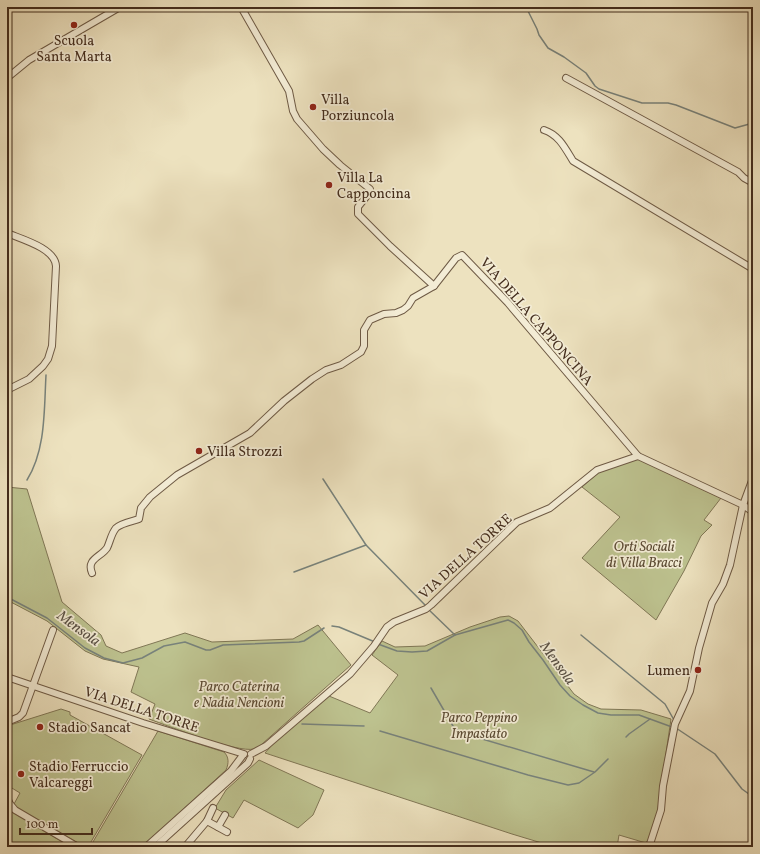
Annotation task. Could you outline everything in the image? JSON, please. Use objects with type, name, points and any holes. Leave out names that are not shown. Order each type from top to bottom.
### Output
[{"type":"street","points":[[7,78],[29,60],[120,7]]},
{"type":"street","points":[[92,573],[90,565],[93,560],[106,548],[116,528],[140,519],[141,508],[150,497],[177,475],[250,432],[284,400],[312,379],[326,370],[341,365],[361,352],[364,346],[364,330],[370,320],[384,314],[396,313],[403,310],[408,306],[413,298],[434,286],[390,246],[358,214],[358,207],[370,192],[370,189],[323,149],[297,119],[293,111],[289,91],[241,7]]},
{"type":"street","points":[[566,78],[738,172],[744,178],[753,183]]},
{"type":"street","points":[[544,130],[552,133],[562,143],[573,161],[753,269]]},
{"type":"street","points":[[7,233],[42,248],[52,257],[56,266],[52,346],[48,359],[29,379],[7,390]]},
{"type":"street","name":"VIA DELLA CAPPONCINA","points":[[434,286],[459,256],[462,255],[466,258],[508,303],[638,456]]},
{"type":"street","points":[[638,456],[743,505],[753,512]]},
{"type":"street","name":"VIA DELLA TORRE","points":[[7,677],[33,687],[247,756],[266,746],[350,674],[391,624],[426,609],[435,602],[517,522],[550,508],[597,470],[638,456]]},
{"type":"street","points":[[649,847],[661,810],[663,786],[674,727],[690,691],[699,648],[712,603],[723,584],[730,565],[743,505],[753,478]]},
{"type":"street","points":[[7,722],[22,715],[53,630]]},
{"type":"street","points":[[146,847],[247,756]]},
{"type":"street","points":[[155,847],[248,763],[247,756]]},
{"type":"street","points":[[7,798],[15,810],[78,847]]},
{"type":"street","points":[[185,847],[207,821],[213,808]]},
{"type":"street","points":[[218,827],[225,815]]},
{"type":"street","points":[[207,821],[227,832]]},
{"type":"green space","name":"Orti Sociali di Villa Bracci","points":[[638,459],[721,498],[704,520],[712,525],[701,536],[684,571],[656,620],[582,558],[620,517],[582,487],[600,471]]},
{"type":"green space","name":"Parco Caterina e Nadia Nencioni","points":[[7,487],[27,489],[62,602],[101,635],[106,646],[122,653],[185,633],[212,642],[293,639],[318,625],[351,665],[261,745],[254,749],[233,747],[218,743],[149,719],[155,704],[131,692],[139,667],[103,659],[85,651],[47,621],[7,600]]},
{"type":"green space","name":"Parco Peppino Impastato","points":[[509,616],[518,621],[574,694],[588,704],[601,709],[641,710],[671,719],[655,829],[646,843],[619,835],[617,847],[602,847],[597,845],[596,847],[555,847],[265,753],[276,740],[329,696],[370,713],[398,675],[372,655],[382,641],[395,647],[425,646],[470,627],[500,617]]},
{"type":"green space","points":[[61,709],[70,712],[70,715],[142,755],[88,847],[85,847],[17,808],[14,804],[20,793],[7,785],[7,726]]},
{"type":"green space","points":[[158,731],[224,752],[228,760],[226,770],[142,847],[90,847]]},
{"type":"green space","points":[[259,760],[324,790],[313,815],[298,828],[244,800],[233,818],[215,808],[226,790]]},
{"type":"green space","points":[[7,806],[14,813],[71,847],[7,847]]},
{"type":"waterway","points":[[526,7],[539,35],[548,48],[564,57],[586,73],[595,86],[599,89],[642,103],[668,103],[676,105],[735,128],[753,123]]},
{"type":"waterway","points":[[27,480],[38,455],[41,442],[46,375]]},
{"type":"waterway","points":[[323,479],[366,545],[426,606]]},
{"type":"waterway","points":[[294,572],[366,545]]},
{"type":"waterway","name":"Mensola","points":[[7,597],[47,618],[85,648],[104,658],[123,663],[142,658],[164,646],[185,642],[206,650],[223,645],[299,642],[304,641],[324,628]]},
{"type":"waterway","points":[[428,609],[455,635]]},
{"type":"waterway","name":"Mensola","points":[[378,644],[397,651],[427,651],[455,635],[508,620],[522,630],[560,685],[570,696],[583,705],[598,713],[611,715],[639,715],[672,727]]},
{"type":"waterway","name":"Mensola","points":[[332,626],[339,627],[375,642]]},
{"type":"waterway","points":[[581,635],[665,704],[674,720]]},
{"type":"waterway","points":[[431,688],[453,726],[462,733],[594,772]]},
{"type":"waterway","points":[[626,737],[650,719]]},
{"type":"waterway","points":[[302,724],[364,726]]},
{"type":"waterway","name":"Mensola","points":[[676,728],[715,754],[742,789],[753,797]]},
{"type":"waterway","points":[[380,731],[528,775],[568,785],[579,783],[595,772],[608,759]]},
{"type":"place","name":"Scuola Santa Marta","points":[[74,25]]},
{"type":"place","name":"Villa Porziuncola","points":[[313,107]]},
{"type":"place","name":"Villa La Capponcina","points":[[329,185]]},
{"type":"place","name":"Villa Strozzi","points":[[199,451]]},
{"type":"place","name":"Lumen","points":[[698,670]]},
{"type":"place","name":"Stadio Sancat","points":[[40,727]]},
{"type":"place","name":"Stadio Ferruccio Valcareggi","points":[[21,774]]}]
